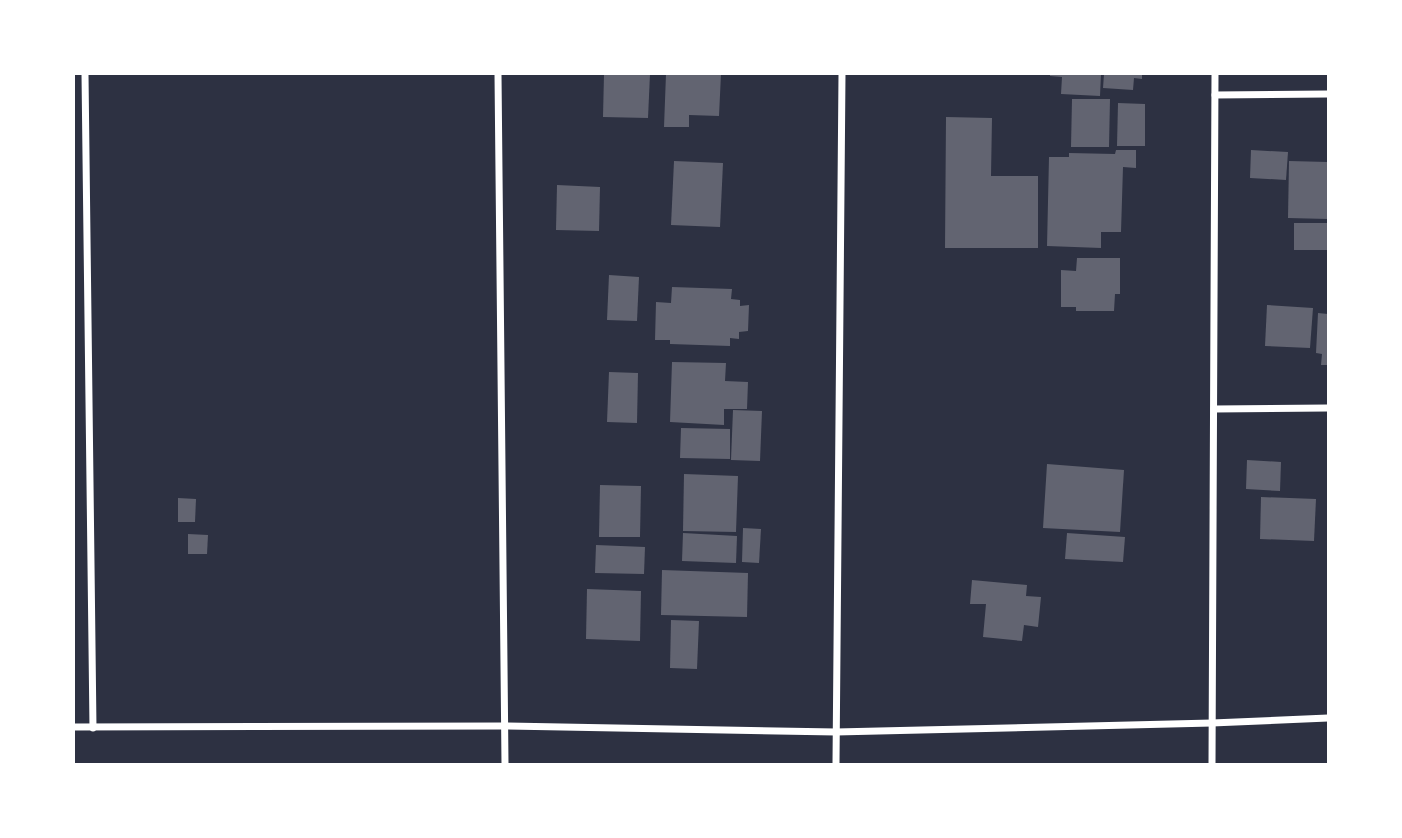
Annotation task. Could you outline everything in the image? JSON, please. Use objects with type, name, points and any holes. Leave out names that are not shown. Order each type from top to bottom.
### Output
[{"type":"street","points":[[85,74],[93,728]]},
{"type":"street","points":[[498,74],[505,765]]},
{"type":"street","points":[[836,765],[842,74]]},
{"type":"street","points":[[1212,765],[1215,74]]},
{"type":"street","points":[[1215,95],[1328,94]]},
{"type":"street","points":[[1214,409],[1328,408]]},
{"type":"street","points":[[74,727],[506,726],[836,732],[1328,718]]},
{"type":"building","points":[[604,74],[650,74],[648,118],[603,117]]},
{"type":"building","points":[[666,74],[721,74],[719,116],[689,115],[689,127],[664,127]]},
{"type":"building","points":[[1050,74],[1101,74],[1100,96],[1061,94],[1062,77]]},
{"type":"building","points":[[1104,74],[1142,74],[1142,79],[1134,78],[1133,90],[1103,88]]},
{"type":"building","points":[[1072,99],[1110,99],[1109,147],[1071,147]]},
{"type":"building","points":[[1118,103],[1145,104],[1145,146],[1117,146]]},
{"type":"building","points":[[946,117],[992,118],[991,176],[1038,176],[1038,248],[945,248]]},
{"type":"building","points":[[1116,150],[1136,150],[1136,168],[1123,167],[1121,232],[1101,232],[1101,248],[1047,246],[1049,157],[1069,157],[1069,153],[1115,154]]},
{"type":"building","points":[[1251,150],[1288,152],[1286,180],[1250,178]]},
{"type":"building","points":[[674,161],[723,163],[720,227],[671,225]]},
{"type":"building","points":[[1289,161],[1328,162],[1328,219],[1288,218]]},
{"type":"building","points":[[557,185],[600,187],[599,231],[556,230]]},
{"type":"building","points":[[1294,223],[1328,223],[1328,250],[1294,250]]},
{"type":"building","points":[[1077,258],[1120,258],[1120,294],[1115,294],[1114,311],[1076,311],[1076,307],[1061,307],[1061,270],[1076,271]]},
{"type":"building","points":[[609,275],[639,277],[637,321],[607,320]]},
{"type":"building","points":[[672,287],[732,289],[731,299],[740,300],[740,306],[749,305],[748,331],[739,332],[739,339],[730,338],[730,346],[670,344],[670,340],[655,340],[656,302],[671,303]]},
{"type":"building","points":[[1267,305],[1313,308],[1310,348],[1265,346]]},
{"type":"building","points":[[1318,313],[1328,314],[1328,365],[1321,365],[1322,354],[1316,353]]},
{"type":"building","points":[[672,362],[726,363],[725,381],[748,382],[747,409],[724,409],[724,425],[670,422]]},
{"type":"building","points":[[609,372],[638,373],[637,423],[607,422]]},
{"type":"building","points":[[733,410],[762,411],[760,461],[731,460]]},
{"type":"building","points":[[681,428],[730,429],[730,459],[680,458]]},
{"type":"building","points":[[1247,460],[1281,462],[1280,491],[1246,489]]},
{"type":"building","points":[[1047,464],[1124,470],[1120,532],[1043,528]]},
{"type":"building","points":[[684,474],[738,476],[736,532],[683,531]]},
{"type":"building","points":[[600,485],[641,486],[640,537],[599,537]]},
{"type":"building","points":[[1261,497],[1316,499],[1314,541],[1260,539]]},
{"type":"building","points":[[178,498],[196,499],[195,522],[178,522]]},
{"type":"building","points":[[743,528],[761,529],[759,563],[742,562]]},
{"type":"building","points":[[683,533],[737,536],[736,563],[682,561]]},
{"type":"building","points":[[1067,533],[1125,537],[1123,562],[1065,559]]},
{"type":"building","points":[[188,534],[208,535],[207,554],[188,554]]},
{"type":"building","points":[[596,545],[645,547],[644,574],[595,573]]},
{"type":"building","points":[[662,570],[748,573],[747,617],[661,615]]},
{"type":"building","points":[[972,580],[1027,585],[1026,596],[1041,597],[1038,627],[1024,625],[1022,641],[983,637],[986,604],[970,604]]},
{"type":"building","points":[[587,589],[641,591],[640,641],[586,639]]},
{"type":"building","points":[[671,620],[699,621],[697,669],[670,668]]}]
